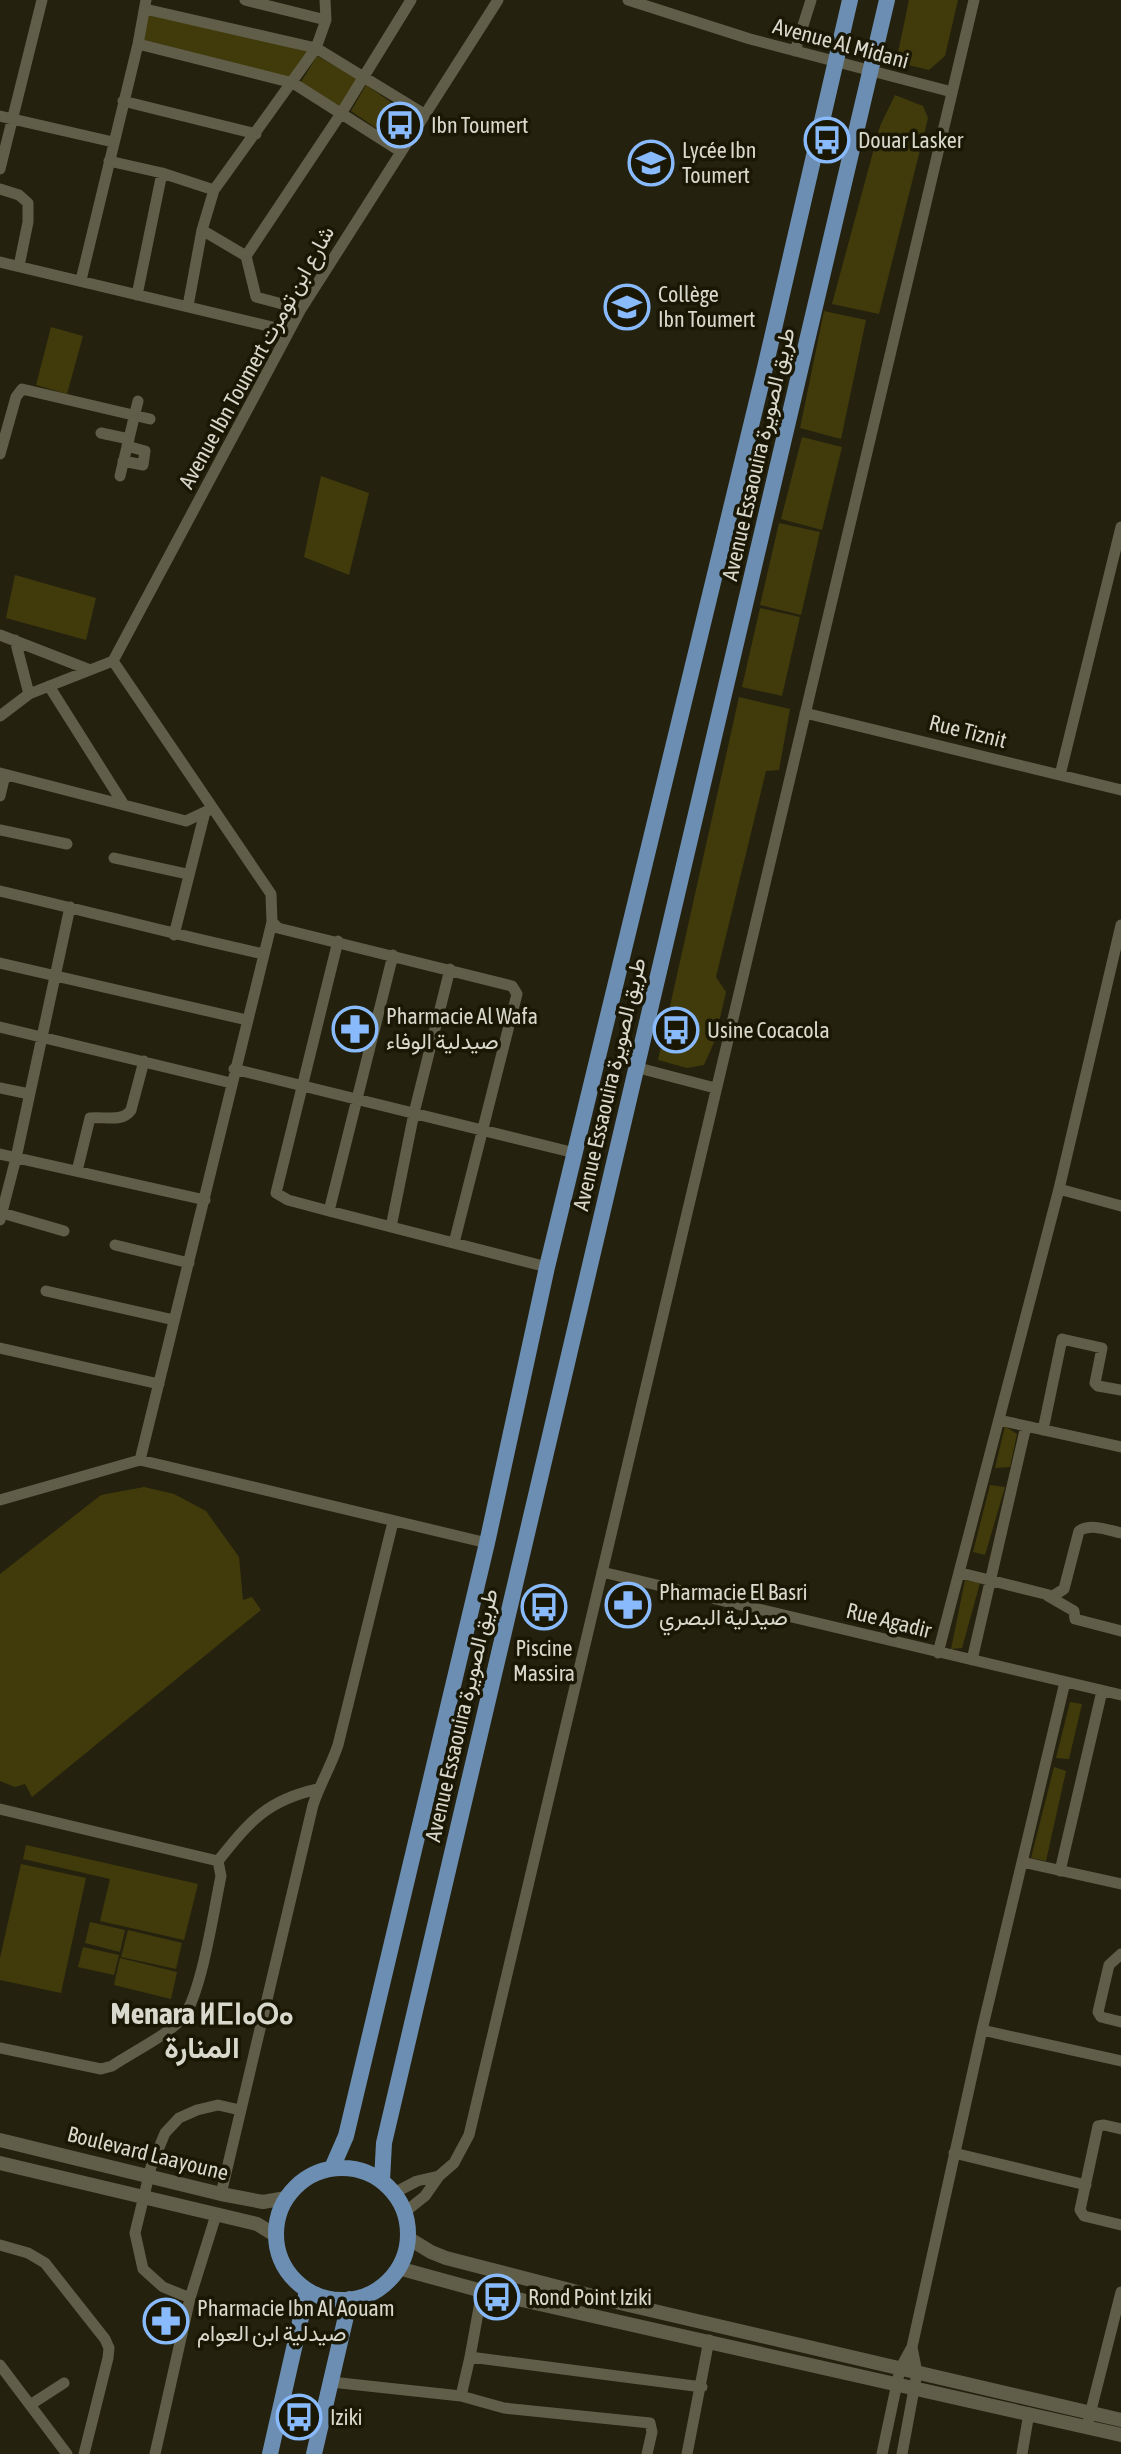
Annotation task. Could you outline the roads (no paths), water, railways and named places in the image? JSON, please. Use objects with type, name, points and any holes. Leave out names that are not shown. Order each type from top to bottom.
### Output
[{"type":"main road","name":"Avenue Essaouira طريق الصويرة","points":[[332,2168],[346,2136],[487,1543],[547,1267],[760,387],[850,0]]},
{"type":"main road","name":"Avenue Essaouira طريق الصويرة","points":[[382,2180],[384,2143],[887,0]]},
{"type":"main road","points":[[332,2168],[358,2169],[382,2180],[405,2212],[408,2238],[398,2268],[375,2291],[350,2299],[330,2299],[307,2291],[283,2265],[275,2235],[279,2213],[286,2198],[308,2176],[332,2168]]},
{"type":"main road","points":[[270,2454],[307,2291]]},
{"type":"main road","points":[[314,2454],[350,2299]]},
{"type":"street","points":[[0,169],[42,0]]},
{"type":"street","points":[[245,0],[326,20]]},
{"type":"street","points":[[188,306],[202,230],[214,190],[316,48],[326,20],[325,0]]},
{"type":"street","points":[[246,256],[342,112],[411,0]]},
{"type":"street","name":"Avenue Ibn Toumert شارع ابن تومرت","points":[[113,661],[301,309],[498,0]]},
{"type":"street","name":"Avenue Al Midani","points":[[628,0],[835,63],[952,92]]},
{"type":"street","points":[[795,51],[811,0]]},
{"type":"street","points":[[405,2212],[425,2196],[439,2176],[454,2163],[469,2135],[974,0]]},
{"type":"street","points":[[81,280],[146,4],[316,48],[424,114]]},
{"type":"street","points":[[138,44],[293,83],[400,151]]},
{"type":"street","points":[[123,101],[256,134]]},
{"type":"street","points":[[0,116],[113,142]]},
{"type":"street","points":[[109,161],[162,173],[214,190]]},
{"type":"street","points":[[137,295],[162,173]]},
{"type":"street","points":[[0,189],[19,195],[28,203],[28,222],[19,266]]},
{"type":"street","points":[[202,230],[246,256],[256,297],[301,309]]},
{"type":"street","points":[[0,262],[289,331]]},
{"type":"street","points":[[0,454],[16,397],[22,389],[150,419]]},
{"type":"street","points":[[120,476],[138,401]]},
{"type":"street","points":[[101,433],[145,451],[143,465],[123,461]]},
{"type":"street","points":[[1060,775],[1121,527]]},
{"type":"street","points":[[0,635],[90,670]]},
{"type":"street","points":[[15,640],[29,694]]},
{"type":"street","points":[[0,716],[29,694],[113,661],[208,810],[271,894],[272,922],[140,1460]]},
{"type":"street","points":[[49,686],[124,805]]},
{"type":"street","name":"Rue Tiznit","points":[[805,713],[1121,790]]},
{"type":"street","points":[[0,796],[2,774],[186,821],[208,810]]},
{"type":"street","points":[[174,935],[187,874],[208,810]]},
{"type":"street","points":[[0,830],[67,844]]},
{"type":"street","points":[[114,858],[187,874]]},
{"type":"street","points":[[0,891],[174,935],[264,954]]},
{"type":"street","points":[[64,1231],[1,1217],[70,907]]},
{"type":"street","points":[[272,922],[278,928],[512,986],[517,994],[454,1243]]},
{"type":"street","points":[[938,1653],[1059,1189],[1120,933]]},
{"type":"street","points":[[338,941],[276,1193],[288,1200],[547,1267]]},
{"type":"street","points":[[329,1211],[393,955]]},
{"type":"street","points":[[0,963],[247,1020]]},
{"type":"street","points":[[391,1227],[414,1113],[450,969]]},
{"type":"street","points":[[0,1027],[231,1083]]},
{"type":"street","points":[[77,1171],[90,1118],[127,1116],[144,1061]]},
{"type":"street","points":[[635,1067],[715,1088]]},
{"type":"street","points":[[234,1069],[575,1153]]},
{"type":"street","points":[[0,1088],[29,1094]]},
{"type":"street","points":[[0,1154],[205,1200]]},
{"type":"street","points":[[1059,1189],[1121,1206]]},
{"type":"street","points":[[115,1245],[189,1263]]},
{"type":"street","points":[[46,1291],[174,1320]]},
{"type":"street","points":[[1043,1430],[1062,1339],[1102,1348],[1095,1383],[1121,1390]]},
{"type":"street","points":[[0,1348],[159,1384]]},
{"type":"street","points":[[999,1420],[1121,1447]]},
{"type":"street","points":[[972,1660],[1026,1426]]},
{"type":"street","points":[[0,1500],[140,1460],[487,1543]]},
{"type":"street","points":[[221,2194],[318,1789],[330,1769],[338,1745],[393,1522]]},
{"type":"street","points":[[961,1573],[1053,1596],[1064,1589],[1079,1531],[1091,1527],[1121,1533]]},
{"type":"street","name":"Rue Agadir","points":[[602,1572],[1121,1695]]},
{"type":"street","points":[[1044,1594],[1074,1611],[1075,1619],[1121,1631]]},
{"type":"street","points":[[882,2454],[900,2369],[912,2347],[982,2030],[1065,1682]]},
{"type":"street","points":[[1060,1871],[1102,1691]]},
{"type":"street","points":[[0,2048],[101,2069],[112,2066],[169,2029],[183,2017],[197,1984],[221,1876],[218,1861],[237,1837],[279,1800],[318,1789]]},
{"type":"street","points":[[0,1809],[218,1861]]},
{"type":"street","points":[[1022,1862],[1121,1884]]},
{"type":"street","points":[[1121,1954],[1109,1965],[1098,2012],[1101,2017],[1121,2022]]},
{"type":"street","points":[[982,2030],[1121,2061]]},
{"type":"street","points":[[190,2298],[163,2287],[143,2269],[135,2233],[143,2198],[157,2148],[165,2133],[179,2118],[218,2105],[240,2110]]},
{"type":"street","points":[[1121,2129],[1098,2126],[1081,2214],[1121,2225]]},
{"type":"street","name":"Boulevard Laayoune","points":[[0,2140],[221,2194],[263,2202],[286,2198]]},
{"type":"street","points":[[954,2153],[1086,2185]]},
{"type":"street","name":"Boulevard Laayoune","points":[[0,2163],[257,2224],[275,2235]]},
{"type":"street","points":[[394,2193],[417,2181],[439,2176]]},
{"type":"street","points":[[155,2454],[190,2298],[216,2215]]},
{"type":"street","points":[[408,2238],[431,2252],[475,2265],[620,2303],[900,2369],[915,2380],[1029,2413],[1121,2420]]},
{"type":"street","points":[[0,2245],[28,2253],[45,2263],[109,2348],[84,2454]]},
{"type":"street","points":[[398,2268],[482,2291],[896,2384],[915,2380],[1088,2419],[1121,2435]]},
{"type":"street","points":[[461,2396],[482,2291]]},
{"type":"street","points":[[1088,2419],[1121,2292]]},
{"type":"street","points":[[687,2454],[709,2340]]},
{"type":"street","points":[[902,2454],[915,2380],[912,2347]]},
{"type":"street","points":[[470,2357],[702,2387]]},
{"type":"street","points":[[0,2365],[67,2454]]},
{"type":"street","points":[[331,2382],[461,2396],[504,2408],[650,2423],[652,2432],[647,2454]]},
{"type":"street","points":[[30,2405],[64,2383]]},
{"type":"street","points":[[1022,2454],[1029,2413]]},
{"type":"place","name":"Ibn Toumert","points":[[400,125]]},
{"type":"place","name":"Douar Lasker","points":[[827,140]]},
{"type":"place","name":"Lycée Ibn Toumert","points":[[651,163]]},
{"type":"place","name":"Collège Ibn Toumert","points":[[627,307]]},
{"type":"place","name":"Pharmacie Al Wafa صيدلية الوفاء","points":[[355,1029]]},
{"type":"place","name":"Usine Cocacola","points":[[676,1030]]},
{"type":"place","name":"Pharmacie El Basri صيدلية البصري","points":[[628,1605]]},
{"type":"place","name":"Piscine Massira","points":[[544,1607]]},
{"type":"place","name":"Rond Point Iziki","points":[[497,2297]]},
{"type":"place","name":"Pharmacie Ibn Al Aouam صيدلية ابن العوام","points":[[166,2321]]},
{"type":"place","name":"Iziki","points":[[299,2417]]},
{"type":"district","name":"Menara ⵍⵎⵏⴰⵔⴰ المنارة","points":[[202,2030]]}]
